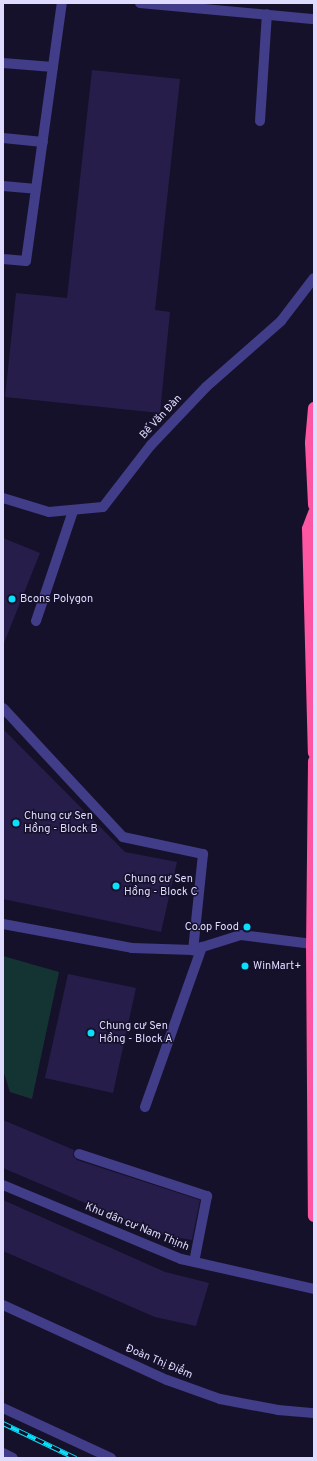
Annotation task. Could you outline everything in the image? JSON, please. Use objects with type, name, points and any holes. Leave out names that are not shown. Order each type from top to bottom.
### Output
[{"type":"highway","points":[[314,408],[311,443],[314,505]]},
{"type":"highway","points":[[314,513],[308,529],[314,753]]},
{"type":"highway","points":[[314,761],[312,944],[314,1216]]},
{"type":"street","points":[[3,259],[26,261],[62,3]]},
{"type":"street","points":[[140,3],[243,7],[267,14],[314,20]]},
{"type":"street","points":[[260,121],[267,14]]},
{"type":"street","points":[[3,63],[53,67]]},
{"type":"street","points":[[3,138],[43,142]]},
{"type":"street","points":[[3,186],[36,189]]},
{"type":"street","name":"Bế Văn Đàn","points":[[3,498],[49,512],[73,511],[103,507],[151,445],[206,387],[281,321],[314,278]]},
{"type":"street","points":[[36,621],[73,511]]},
{"type":"street","points":[[3,708],[123,837],[203,854],[198,948],[145,1107]]},
{"type":"street","points":[[3,924],[132,948],[198,948],[241,935],[312,944]]},
{"type":"street","points":[[79,1154],[208,1196],[194,1262]]},
{"type":"street","name":"Khu dân cư Nam Thịnh","points":[[3,1185],[181,1259],[314,1289]]},
{"type":"street","name":"Đoàn Thị Điểm","points":[[3,1305],[167,1380],[220,1399],[278,1410],[314,1413]]},
{"type":"street","points":[[3,1408],[111,1458]]},
{"type":"street","points":[[3,1453],[13,1458]]},
{"type":"green space","points":[[3,956],[59,972],[32,1099],[10,1092],[3,1070]]},
{"type":"building","points":[[92,70],[180,79],[155,310],[170,312],[160,413],[5,397],[16,293],[67,298]]},
{"type":"building","name":"Bcons Polygon","points":[[3,538],[40,553],[4,643],[3,643]]},
{"type":"building","points":[[3,729],[125,852],[177,862],[161,932],[3,899]]},
{"type":"building","name":"Chung cư Sen Hồng - Block A","points":[[68,974],[136,988],[113,1093],[45,1078]]},
{"type":"building","points":[[3,1120],[74,1150],[73,1156],[77,1160],[200,1200],[192,1240],[158,1234],[3,1168]]},
{"type":"building","points":[[3,1200],[165,1272],[209,1283],[196,1326],[155,1317],[3,1251]]},
{"type":"railway","points":[[3,1423],[76,1458]]},
{"type":"place","name":"Bcons Polygon","points":[[12,599]]},
{"type":"place","name":"Chung cư Sen Hồng - Block B","points":[[16,823]]},
{"type":"place","name":"Chung cư Sen Hồng - Block C","points":[[116,886]]},
{"type":"place","name":"Co.op Food","points":[[247,927]]},
{"type":"place","name":"WinMart+","points":[[245,966]]},
{"type":"place","name":"Chung cư Sen Hồng - Block A","points":[[91,1033]]}]
